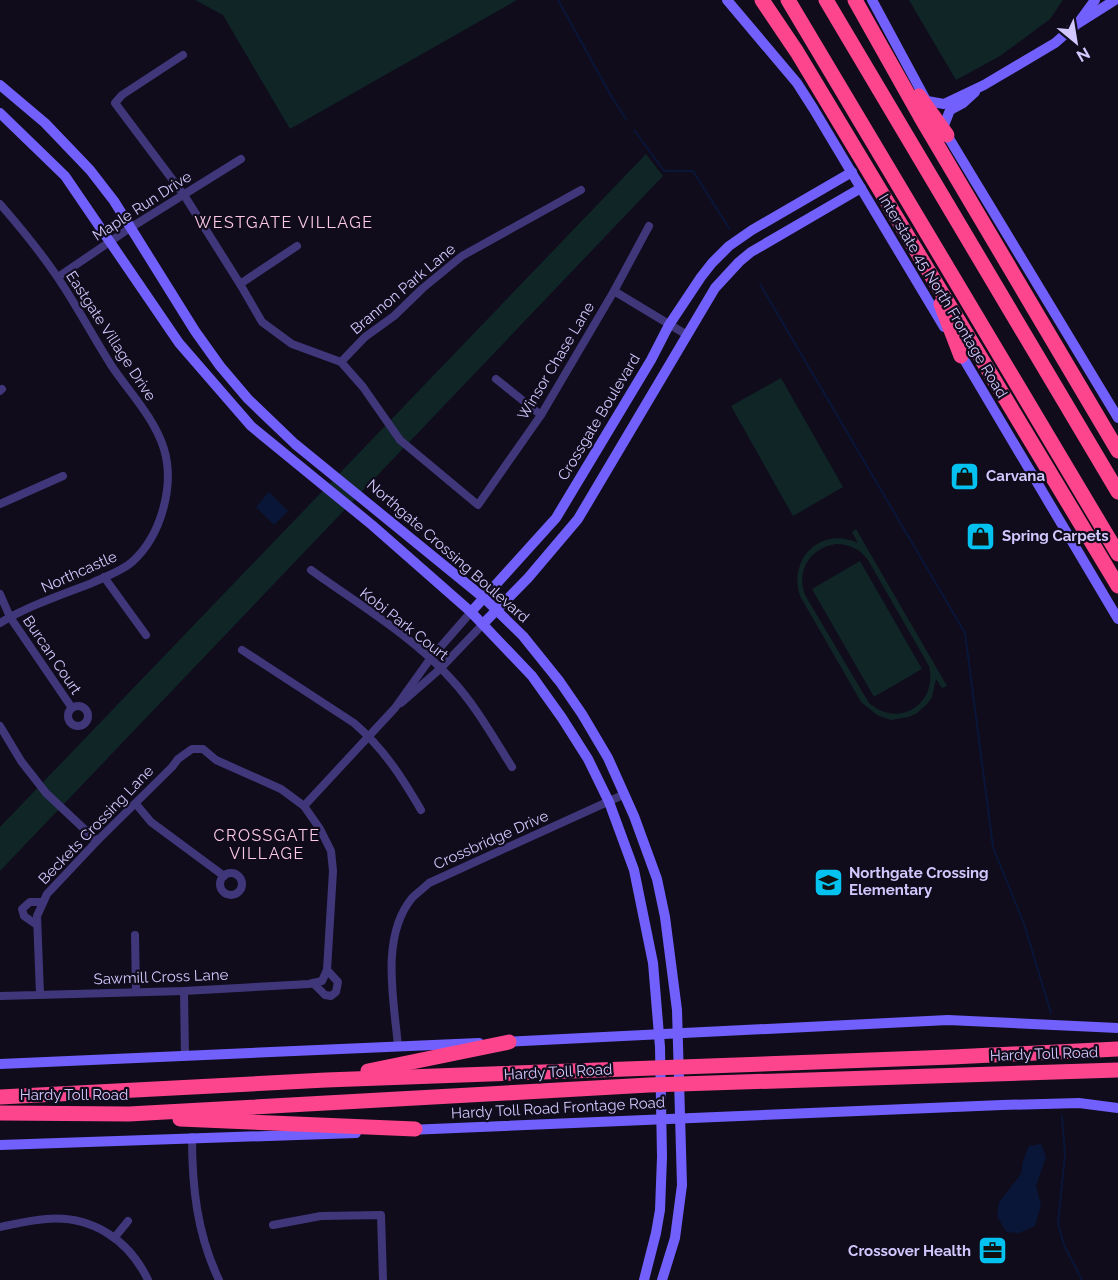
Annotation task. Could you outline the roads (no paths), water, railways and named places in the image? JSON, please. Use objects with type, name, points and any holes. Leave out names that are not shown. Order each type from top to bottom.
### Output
[{"type":"highway","points":[[762,0],[797,52],[1118,586]]},
{"type":"highway","points":[[772,0],[930,279],[961,356]]},
{"type":"highway","points":[[788,0],[1118,554]]},
{"type":"highway","points":[[826,0],[1118,492]]},
{"type":"highway","points":[[855,0],[929,112],[945,131]]},
{"type":"highway","points":[[855,0],[923,121],[1118,451]]},
{"type":"highway","points":[[326,1080],[509,1042]]},
{"type":"highway","name":"Hardy Toll Road","points":[[1,1097],[326,1080],[1118,1049]]},
{"type":"highway","name":"Hardy Toll Road","points":[[2,1113],[129,1114],[649,1084],[1118,1070]]},
{"type":"highway","points":[[129,1114],[204,1121],[415,1129]]},
{"type":"main road","name":"Interstate 45 North Frontage Road","points":[[728,0],[797,83],[1118,619]]},
{"type":"main road","points":[[872,0],[927,101],[1118,418]]},
{"type":"main road","points":[[1077,24],[1095,0]]},
{"type":"main road","points":[[927,101],[944,104],[978,88],[1055,43],[1077,24],[1115,0]]},
{"type":"main road","name":"Northgate Crossing Boulevard","points":[[0,86],[45,123],[73,151],[114,201],[220,366],[261,411],[295,444],[484,598],[523,636],[560,682],[596,736],[625,794],[657,879],[665,917],[675,993],[682,1185],[675,1238],[662,1280]]},
{"type":"main road","points":[[945,131],[950,110],[963,103],[978,88]]},
{"type":"main road","name":"Northgate Crossing Boulevard","points":[[0,113],[65,176],[179,343],[251,426],[372,525],[471,612],[514,656],[545,693],[588,759],[609,802],[633,870],[653,963],[662,1104],[660,1210],[644,1280]]},
{"type":"main road","name":"Crossgate Boulevard","points":[[471,612],[556,518],[651,360],[669,325],[701,277],[729,246],[752,230],[852,172]]},
{"type":"main road","name":"Crossgate Boulevard","points":[[483,624],[528,578],[578,519],[715,288],[739,262],[761,246],[861,188]]},
{"type":"main road","points":[[251,426],[261,411]]},
{"type":"main road","points":[[614,422],[629,433]]},
{"type":"main road","points":[[372,525],[381,513]]},
{"type":"main road","points":[[556,518],[571,527]]},
{"type":"main road","points":[[545,693],[560,682]]},
{"type":"main road","points":[[645,920],[665,917]]},
{"type":"main road","points":[[0,1064],[659,1034],[678,1038],[948,1020],[1118,1028]]},
{"type":"main road","name":"Hardy Toll Road Frontage Road","points":[[0,1145],[192,1137],[315,1135],[1013,1104],[1079,1103],[1118,1108]]},
{"type":"main road","points":[[656,1233],[675,1238]]},
{"type":"street","points":[[183,55],[122,94],[115,103],[184,195],[262,322],[292,344],[341,362]]},
{"type":"street","name":"Maple Run Drive","points":[[58,277],[130,228],[241,159]]},
{"type":"street","name":"Brannon Park Lane","points":[[341,362],[365,337],[394,316],[462,256],[581,190]]},
{"type":"street","name":"Eastgate Village Drive","points":[[0,204],[58,277],[112,366],[156,428],[165,451],[166,496]]},
{"type":"street","name":"Winsor Chase Lane","points":[[341,362],[363,387],[400,440],[478,505],[541,415],[614,291],[649,226]]},
{"type":"street","points":[[240,284],[297,246]]},
{"type":"street","points":[[614,291],[687,335]]},
{"type":"street","points":[[496,379],[541,415]]},
{"type":"street","points":[[0,504],[63,476]]},
{"type":"street","name":"Northcastle","points":[[0,622],[131,563],[146,546],[155,530],[166,496]]},
{"type":"street","name":"Kobi Park Court","points":[[311,570],[393,629],[452,679],[484,722],[512,767]]},
{"type":"street","points":[[104,577],[146,635]]},
{"type":"street","name":"Burcan Court","points":[[0,594],[10,617],[72,708]]},
{"type":"street","name":"Crossgate Boulevard","points":[[395,708],[430,659],[471,612]]},
{"type":"street","name":"Crossgate Boulevard","points":[[304,806],[395,708],[440,669],[483,624]]},
{"type":"street","points":[[242,650],[354,723],[369,736],[399,772],[421,810]]},
{"type":"street","points":[[0,726],[21,761],[46,793],[97,841]]},
{"type":"street","name":"Beckets Crossing Lane","points":[[40,994],[37,916],[47,894],[178,759],[192,749],[203,749],[216,760],[281,789],[304,806]]},
{"type":"street","name":"Crossbridge Drive","points":[[398,1046],[391,963],[393,942],[400,920],[411,899],[429,883],[625,794]]},
{"type":"street","points":[[136,804],[151,822],[224,876]]},
{"type":"street","points":[[304,806],[320,828],[331,851],[333,871],[327,970],[318,982],[325,995],[331,996],[336,992],[338,982],[327,970]]},
{"type":"street","points":[[37,925],[24,916],[22,909],[30,902],[43,902]]},
{"type":"street","points":[[135,935],[136,991]]},
{"type":"street","name":"Sawmill Cross Lane","points":[[0,996],[184,991],[318,982]]},
{"type":"street","points":[[184,991],[185,1056]]},
{"type":"street","points":[[192,1137],[194,1193],[198,1219],[204,1245],[219,1280]]},
{"type":"street","points":[[273,1225],[321,1216],[381,1215],[383,1280]]},
{"type":"street","points":[[0,1227],[47,1219],[84,1222],[115,1237],[139,1263],[148,1280]]},
{"type":"street","points":[[115,1237],[128,1221]]},
{"type":"water","points":[[269,492],[288,511],[274,525],[256,507]]},
{"type":"water","points":[[1041,1144],[1046,1157],[1036,1186],[1041,1205],[1035,1226],[1019,1233],[1006,1232],[997,1216],[999,1202],[1021,1174],[1029,1146]]},
{"type":"waterway","points":[[558,0],[626,119]]},
{"type":"waterway","points":[[634,130],[664,171],[693,171],[729,228]]},
{"type":"waterway","points":[[760,284],[965,633],[993,847],[1024,924],[1051,1013]]},
{"type":"waterway","points":[[1062,1116],[1065,1155],[1058,1223],[1064,1245],[1082,1280]]},
{"type":"place","name":"Carvana","points":[[965,476]]},
{"type":"place","name":"Spring Carpets","points":[[981,536]]},
{"type":"place","name":"Northgate Crossing Elementary","points":[[828,882]]},
{"type":"place","name":"Crossover Health","points":[[992,1251]]},
{"type":"district","name":"WESTGATE VILLAGE","points":[[284,222]]},
{"type":"district","name":"CROSSGATE VILLAGE","points":[[267,844]]}]
